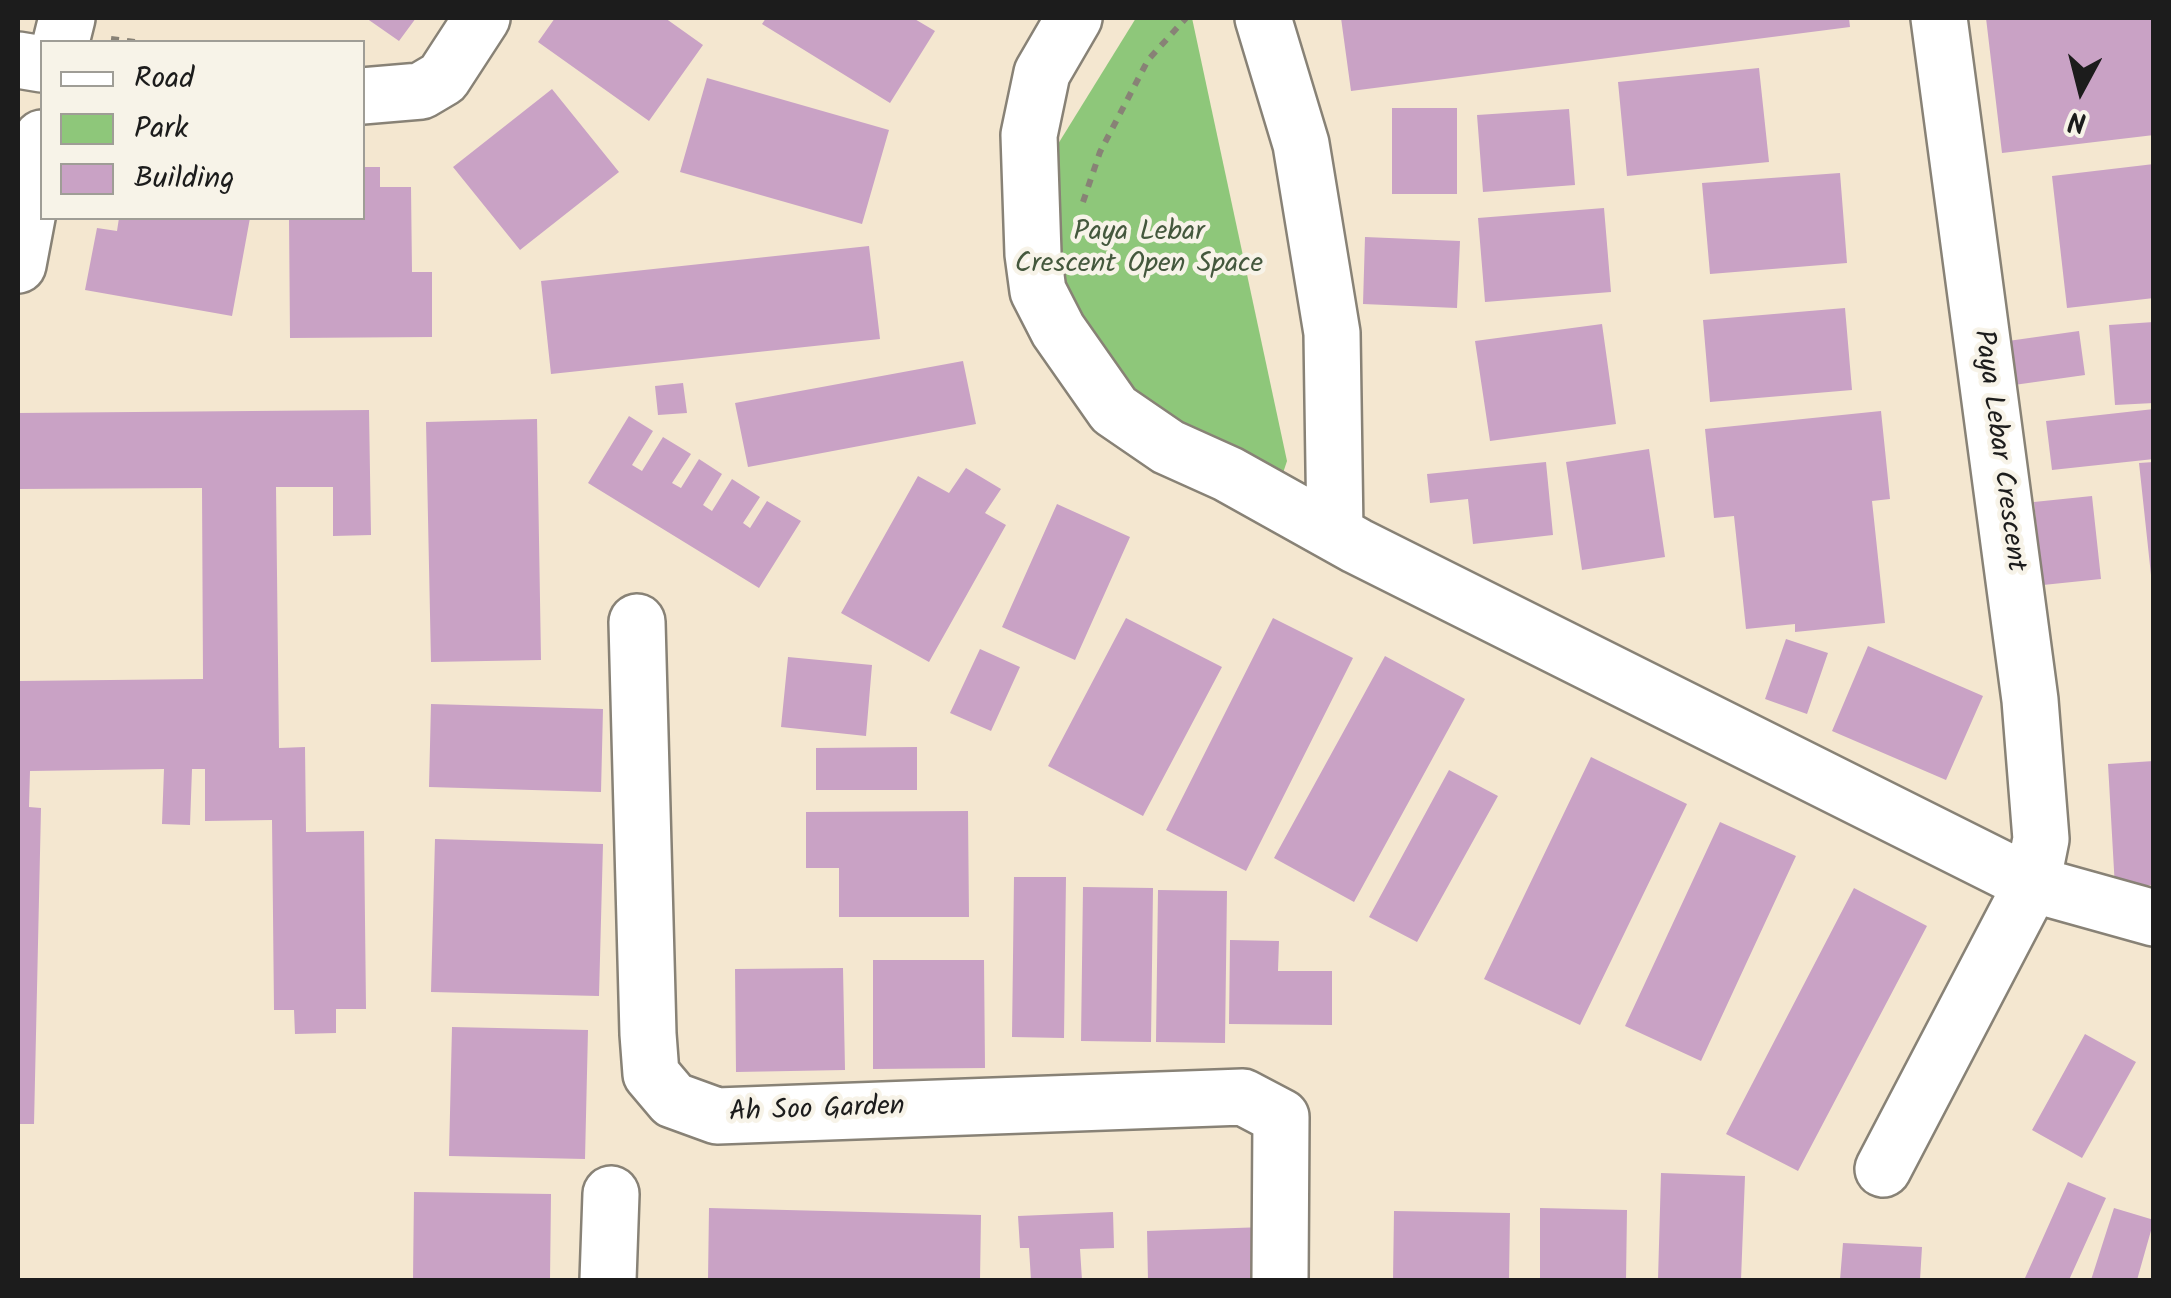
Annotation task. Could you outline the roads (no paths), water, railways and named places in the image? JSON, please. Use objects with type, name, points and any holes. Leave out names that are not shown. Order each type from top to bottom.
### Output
[{"type":"street","points":[[365,96],[421,90],[443,78],[482,18]]},
{"type":"street","points":[[1074,18],[1042,73],[1028,135],[1027,194],[1038,291],[1058,330],[1114,410],[1168,447],[2032,884],[2154,918]]},
{"type":"street","points":[[1262,18],[1301,144],[1332,333],[1336,533]]},
{"type":"street","name":"Paya Lebar Crescent","points":[[1883,1169],[2032,884],[2041,839],[2030,700],[1939,18]]},
{"type":"street","points":[[18,265],[40,149]]},
{"type":"street","name":"Ah Soo Garden","points":[[638,622],[648,1034],[651,1074],[673,1100],[718,1116],[1242,1097],[1282,1117],[1280,1280]]},
{"type":"street","points":[[608,1280],[612,1194]]},
{"type":"park label","name":"Paya Lebar Crescent Open Space","points":[[1139,250]]}]
